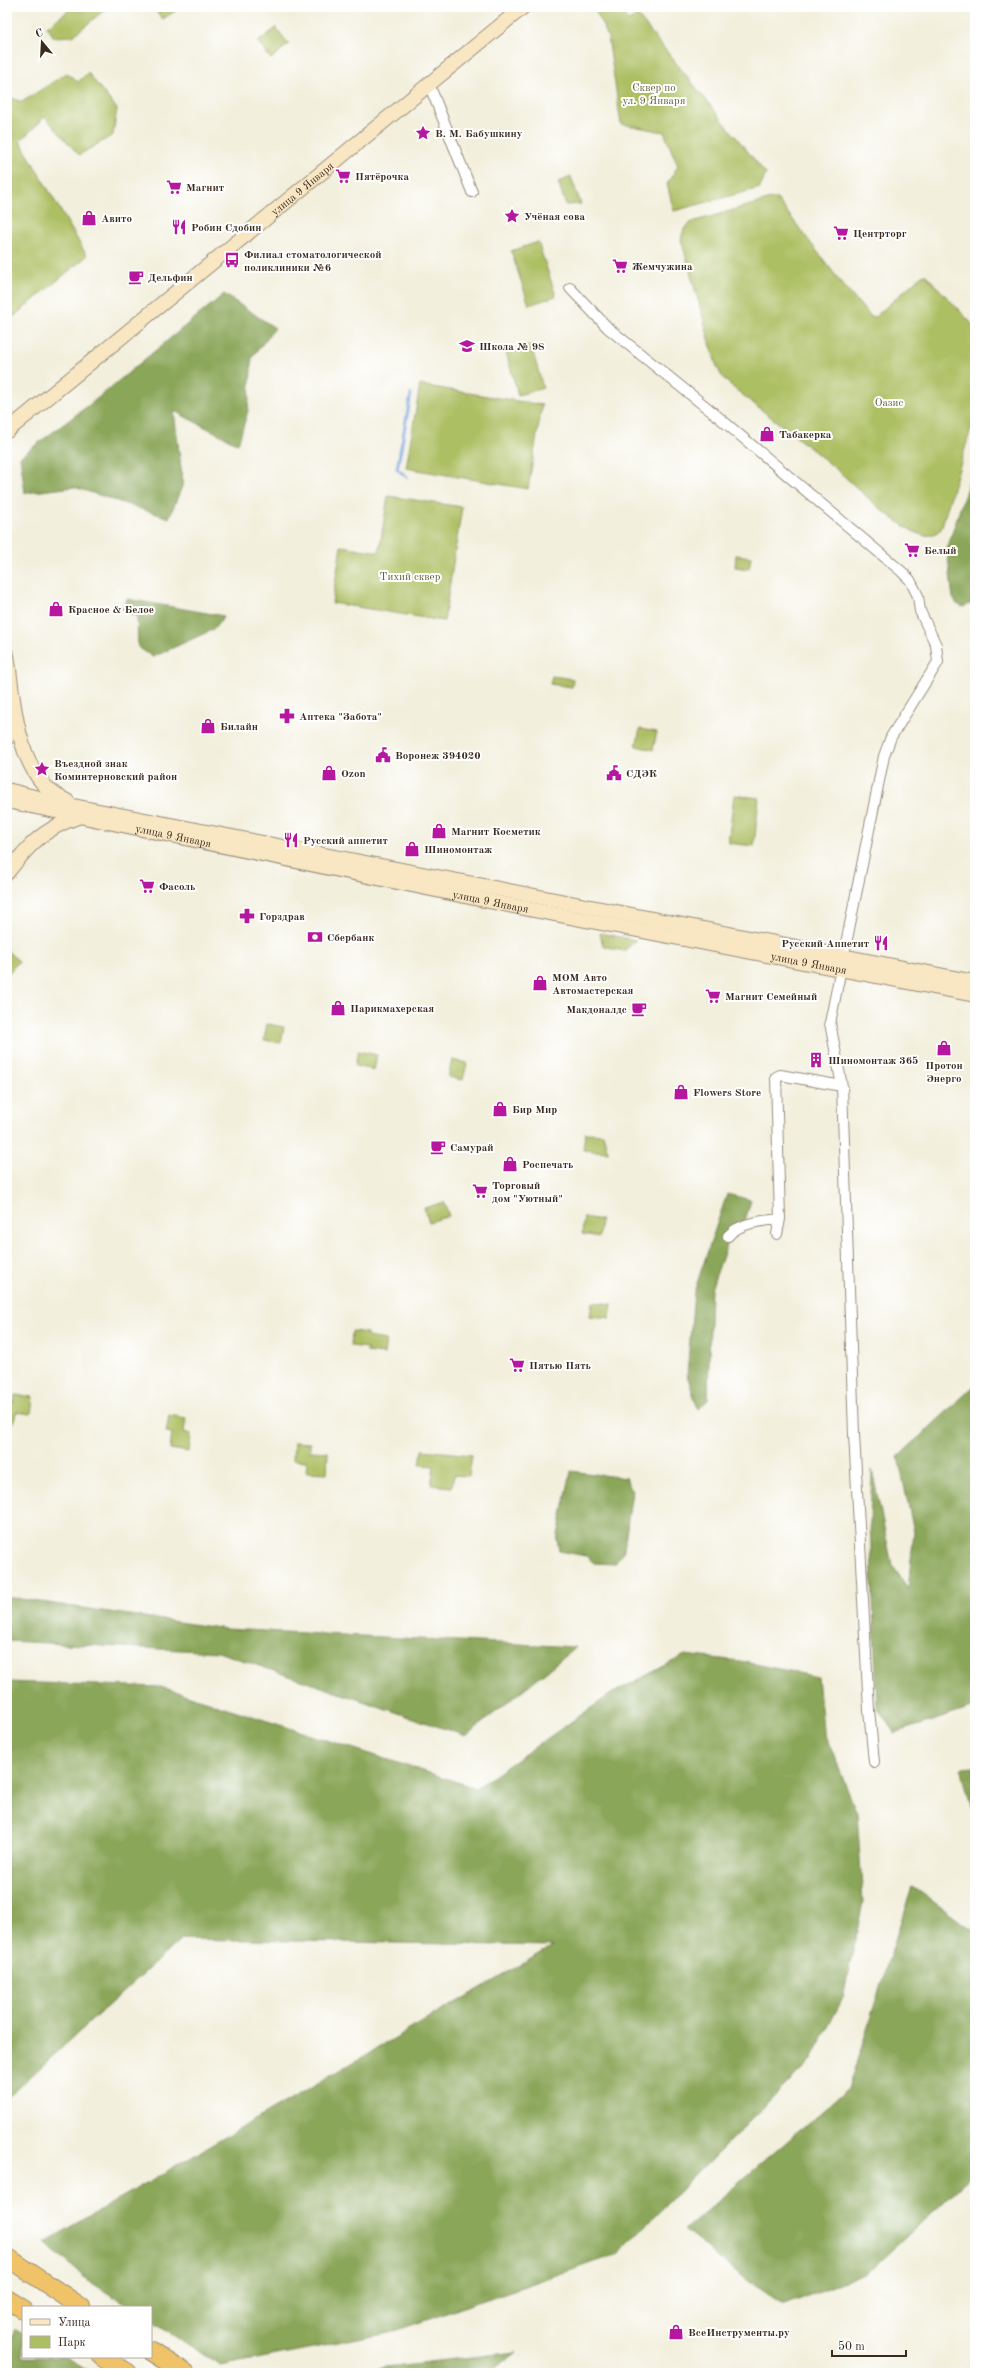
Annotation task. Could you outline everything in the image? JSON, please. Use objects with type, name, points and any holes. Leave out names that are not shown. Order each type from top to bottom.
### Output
[{"type":"highway","points":[[7,2257],[80,2306]]},
{"type":"highway","points":[[7,2299],[22,2308]]},
{"type":"highway","points":[[152,2352],[186,2373]]},
{"type":"highway","points":[[104,2358],[128,2373]]},
{"type":"main road","name":"улица 9 Января","points":[[7,431],[523,7]]},
{"type":"main road","points":[[7,655],[22,747],[33,770],[45,785],[62,800],[80,812],[46,831],[22,854],[7,873]]},
{"type":"main road","points":[[7,721],[7,738]]},
{"type":"main road","name":"улица 9 Января","points":[[7,790],[27,793],[80,812],[512,906],[840,970],[952,984],[975,982]]},
{"type":"main road","name":"улица 9 Января","points":[[7,801],[80,812],[842,956],[952,984],[975,995]]},
{"type":"street","points":[[429,84],[472,192]]},
{"type":"street","points":[[570,288],[608,328],[716,415],[901,571],[910,580],[918,596],[920,612],[936,645],[938,662],[891,737],[884,756],[842,956],[830,1023],[842,1086],[854,1434],[869,1710],[874,1762]]},
{"type":"street","points":[[777,1234],[780,1219],[776,1077],[780,1075],[842,1086]]},
{"type":"street","points":[[728,1236],[732,1231],[744,1225],[780,1219]]},
{"type":"green space","points":[[73,7],[108,7],[73,36],[54,37],[47,27]]},
{"type":"green space","points":[[152,7],[181,7],[163,19]]},
{"type":"green space","name":"Сквер по ул. 9 Января","points":[[594,7],[618,7],[628,21],[638,16],[766,174],[760,188],[674,211],[667,184],[678,166],[664,132],[621,124],[608,37]]},
{"type":"green space","points":[[276,28],[289,44],[271,59],[258,42]]},
{"type":"green space","points":[[67,73],[78,82],[88,73],[117,109],[113,135],[79,155],[45,117],[20,141],[87,256],[7,322],[7,96],[22,102]]},
{"type":"green space","points":[[571,177],[581,204],[566,205],[558,182]]},
{"type":"green space","name":"Оазис","points":[[771,199],[777,199],[846,289],[870,316],[875,317],[925,274],[975,327],[975,415],[941,529],[936,533],[931,535],[919,534],[887,514],[835,468],[730,385],[721,375],[716,364],[681,239],[684,229],[692,222]]},
{"type":"green space","points":[[538,242],[556,296],[529,305],[511,251]]},
{"type":"green space","points":[[224,294],[275,328],[252,357],[248,411],[238,444],[174,411],[183,484],[169,518],[74,487],[25,493],[20,457],[93,402]]},
{"type":"green space","points":[[531,345],[543,388],[518,395],[506,352]]},
{"type":"green space","points":[[420,385],[542,405],[528,489],[406,468]]},
{"type":"green space","points":[[975,462],[975,602],[963,607],[957,604],[953,598],[947,549]]},
{"type":"green space","name":"Тихий сквер","points":[[388,496],[462,507],[444,621],[332,603],[341,546],[379,552]]},
{"type":"green space","points":[[736,555],[751,557],[749,569],[735,567]]},
{"type":"green space","points":[[127,599],[224,616],[214,629],[153,657],[138,647],[137,617],[121,609]]},
{"type":"green space","points":[[552,676],[573,679],[572,687],[550,684]]},
{"type":"green space","points":[[640,729],[657,732],[653,750],[636,746]]},
{"type":"green space","points":[[734,795],[759,798],[754,846],[728,843]]},
{"type":"green space","points":[[600,933],[636,940],[624,951],[603,946]]},
{"type":"green space","points":[[7,951],[19,961],[7,975]]},
{"type":"green space","points":[[267,1024],[284,1027],[281,1043],[264,1040]]},
{"type":"green space","points":[[358,1051],[377,1055],[374,1070],[355,1066]]},
{"type":"green space","points":[[452,1060],[467,1063],[463,1080],[448,1077]]},
{"type":"green space","points":[[585,1133],[603,1134],[608,1152],[583,1150]]},
{"type":"green space","points":[[727,1194],[751,1200],[744,1225],[732,1231],[711,1289],[708,1400],[698,1409],[687,1375],[694,1292]]},
{"type":"green space","points":[[444,1202],[449,1216],[429,1222],[424,1208]]},
{"type":"green space","points":[[584,1217],[601,1220],[599,1237],[582,1234]]},
{"type":"green space","points":[[592,1302],[612,1304],[610,1318],[590,1316]]},
{"type":"green space","points":[[352,1331],[367,1333],[367,1337],[386,1340],[384,1354],[367,1352],[367,1348],[351,1346]]},
{"type":"green space","points":[[975,1385],[975,1707],[895,1733],[877,1707],[870,1522],[872,1470],[892,1565],[908,1588],[914,1532],[898,1457]]},
{"type":"green space","points":[[15,1395],[33,1397],[31,1414],[16,1412],[14,1422],[7,1422],[7,1402],[14,1403]]},
{"type":"green space","points":[[169,1415],[186,1418],[184,1432],[191,1434],[189,1452],[170,1449],[172,1433],[166,1432]]},
{"type":"green space","points":[[294,1442],[310,1443],[310,1451],[328,1452],[327,1473],[306,1472],[307,1461],[293,1460]]},
{"type":"green space","points":[[422,1450],[472,1455],[469,1476],[454,1475],[452,1487],[431,1485],[434,1466],[420,1465]]},
{"type":"green space","points":[[571,1471],[626,1478],[632,1491],[624,1550],[615,1564],[594,1563],[586,1556],[559,1551],[557,1540]]},
{"type":"green space","points":[[7,1597],[226,1629],[576,1647],[466,1736],[218,1652],[7,1641]]},
{"type":"green space","points":[[685,1655],[740,1661],[818,1677],[823,1729],[857,1813],[863,1903],[843,1998],[811,2060],[617,2254],[389,2333],[221,2366],[152,2322],[152,2306],[127,2306],[86,2279],[45,2242],[553,1946],[181,1939],[7,2098],[7,1682],[162,1687],[476,1788],[611,1694]]},
{"type":"green space","points":[[975,1767],[975,1820],[961,1768]]},
{"type":"green space","points":[[912,1886],[975,1932],[975,2173],[867,2273],[784,2305],[747,2280],[684,2230],[848,2089]]},
{"type":"green space","points":[[16,2329],[22,2332],[22,2358],[68,2358],[94,2373],[20,2373],[7,2371],[7,2351]]},
{"type":"green space","points":[[516,2352],[491,2373],[333,2373]]},
{"type":"waterway","points":[[407,477],[397,469],[411,394]]},
{"type":"place","name":"В. М. Бабушкину","points":[[423,133]]},
{"type":"place","name":"Пятёрочка","points":[[343,176]]},
{"type":"place","name":"Магнит","points":[[174,187]]},
{"type":"place","name":"Учёная сова","points":[[512,216]]},
{"type":"place","name":"Авито","points":[[89,218]]},
{"type":"place","name":"Робин Сдобин","points":[[179,227]]},
{"type":"place","name":"Центрторг","points":[[841,233]]},
{"type":"place","name":"Филиал стоматологической поликлиники №6","points":[[232,260]]},
{"type":"place","name":"Жемчужина","points":[[620,266]]},
{"type":"place","name":"Дельфин","points":[[136,277]]},
{"type":"place","name":"Школа № 98","points":[[467,346]]},
{"type":"place","name":"Табакерка","points":[[767,434]]},
{"type":"place","name":"Белый","points":[[912,550]]},
{"type":"place","name":"Красное & Белое","points":[[56,609]]},
{"type":"place","name":"Аптека \"Забота\"","points":[[287,716]]},
{"type":"place","name":"Билайн","points":[[208,726]]},
{"type":"place","name":"Воронеж 394020","points":[[383,755]]},
{"type":"place","name":"Въездной знак Коминтерновский район","points":[[42,769]]},
{"type":"place","name":"Ozon","points":[[329,773]]},
{"type":"place","name":"СДЭК","points":[[614,773]]},
{"type":"place","name":"Магнит Косметик","points":[[439,831]]},
{"type":"place","name":"Русский аппетит","points":[[291,840]]},
{"type":"place","name":"Шиномонтаж","points":[[412,849]]},
{"type":"place","name":"Фасоль","points":[[147,886]]},
{"type":"place","name":"Горздрав","points":[[247,916]]},
{"type":"place","name":"Сбербанк","points":[[315,937]]},
{"type":"place","name":"Русский Аппетит","points":[[881,943]]},
{"type":"place","name":"МОМ Авто Автомастерская","points":[[540,983]]},
{"type":"place","name":"Магнит Семейный","points":[[713,996]]},
{"type":"place","name":"Парикмахерская","points":[[338,1008]]},
{"type":"place","name":"Макдоналдс","points":[[639,1009]]},
{"type":"place","name":"Протон Энерго","points":[[944,1048]]},
{"type":"place","name":"Шиномонтаж 365","points":[[816,1060]]},
{"type":"place","name":"Flowers Store","points":[[681,1092]]},
{"type":"place","name":"Бир Мир","points":[[500,1109]]},
{"type":"place","name":"Самурай","points":[[438,1147]]},
{"type":"place","name":"Роспечать","points":[[510,1164]]},
{"type":"place","name":"Торговый дом \"Уютный\"","points":[[480,1191]]},
{"type":"place","name":"Пятью Пять","points":[[517,1365]]},
{"type":"place","name":"ВсеИнструменты.ру","points":[[676,2332]]}]
